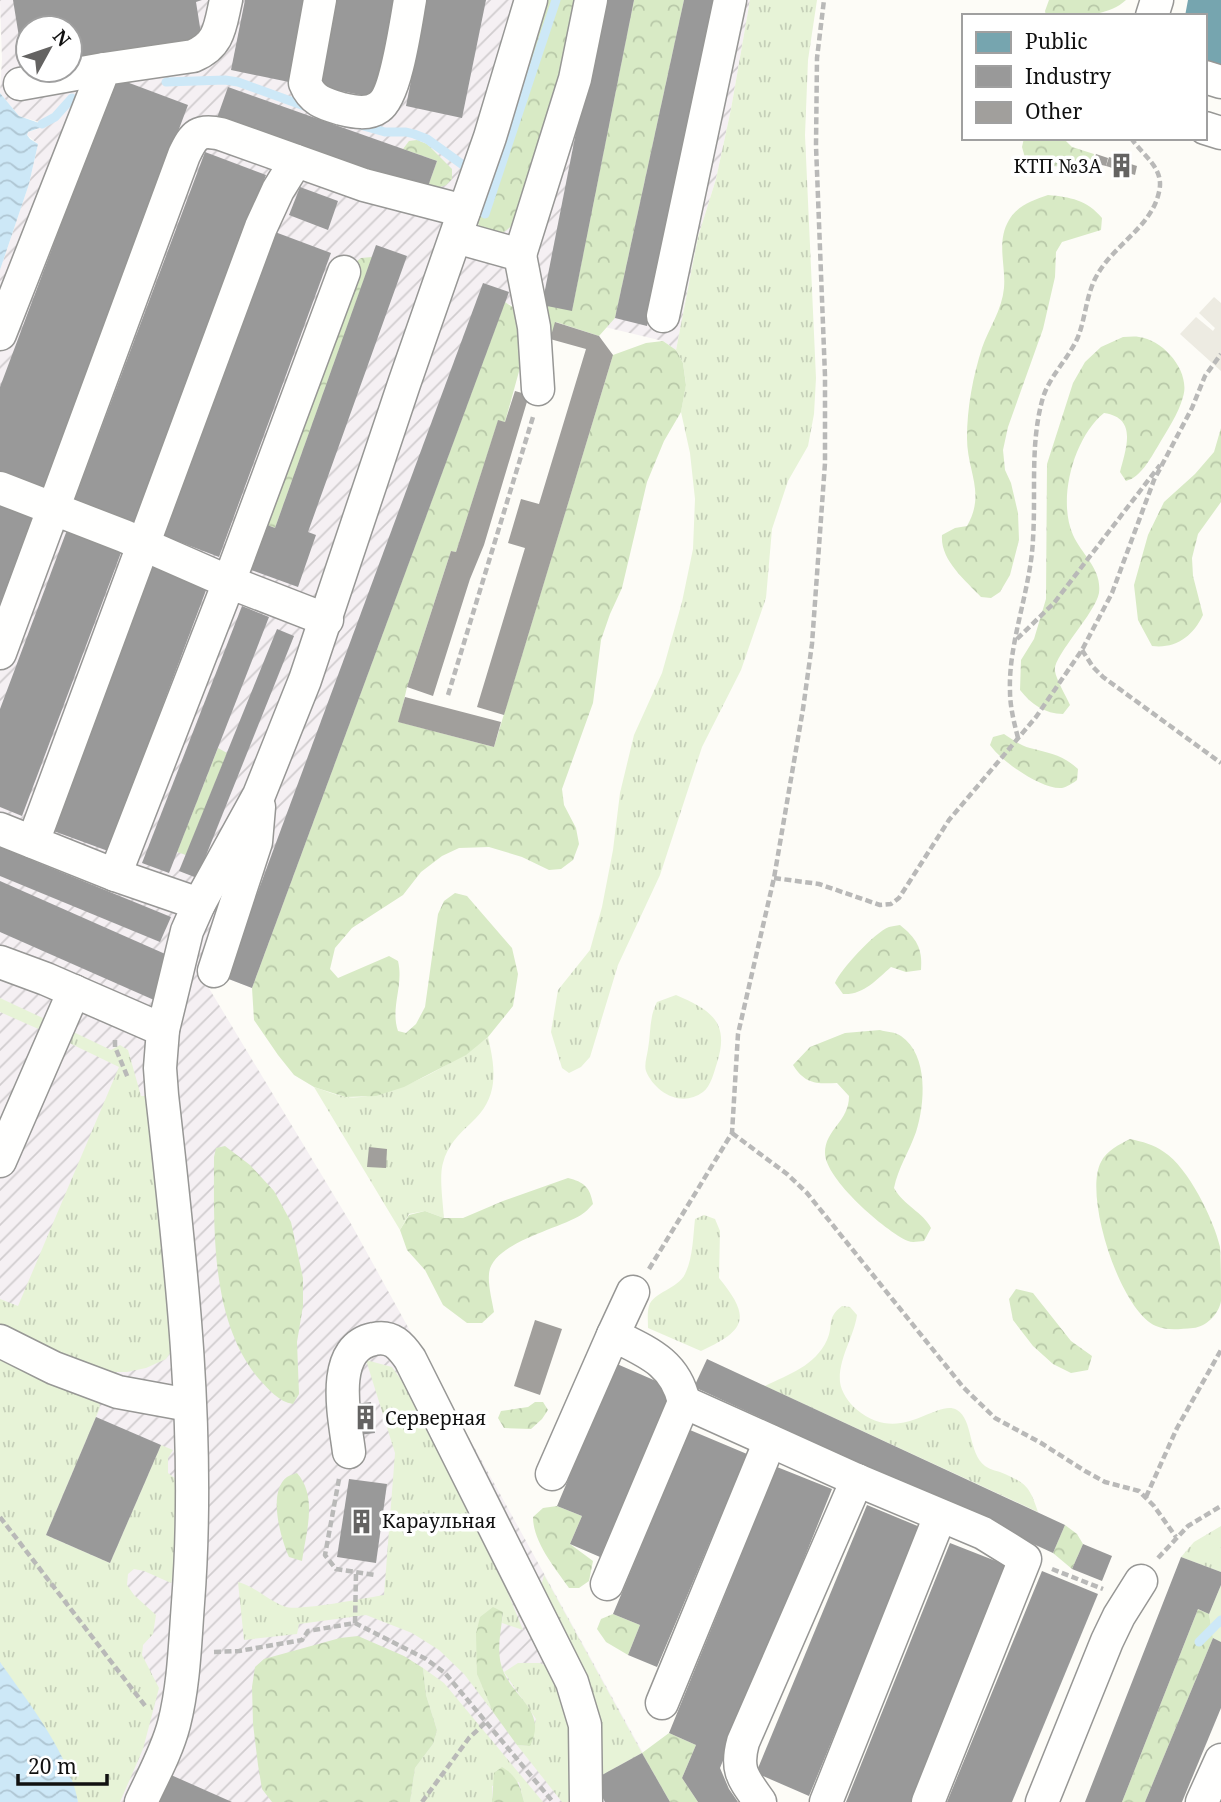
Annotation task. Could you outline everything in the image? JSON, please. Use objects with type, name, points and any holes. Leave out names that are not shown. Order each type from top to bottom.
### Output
[{"type":"lane","points":[[84,73],[193,56],[205,51],[217,35],[226,0]]},
{"type":"lane","points":[[320,0],[305,83],[315,99],[324,104],[362,112],[382,106],[387,98],[393,82],[410,0]]},
{"type":"lane","points":[[141,1802],[170,1738],[180,1688],[192,1560],[193,1487],[189,1405],[178,1245],[160,1068],[163,1030],[187,931],[259,795],[327,620],[381,450],[509,78],[531,0]]},
{"type":"lane","points":[[538,389],[534,327],[520,255],[575,79],[591,0]]},
{"type":"lane","points":[[663,316],[730,0]]},
{"type":"lane","points":[[0,334],[104,69]]},
{"type":"lane","points":[[0,653],[190,143],[201,132],[209,131],[364,185],[460,224],[520,255]]},
{"type":"lane","points":[[33,842],[261,228],[278,190],[296,161]]},
{"type":"lane","points":[[115,875],[229,582],[344,272]]},
{"type":"lane","points":[[0,488],[327,620]]},
{"type":"lane","points":[[214,971],[256,842],[259,795]]},
{"type":"lane","points":[[0,829],[115,875],[199,904]]},
{"type":"lane","points":[[0,962],[163,1030]]},
{"type":"lane","points":[[0,1161],[74,991]]},
{"type":"lane","points":[[552,1474],[634,1292]]},
{"type":"lane","points":[[607,1584],[684,1402],[677,1380],[662,1362],[613,1335]]},
{"type":"lane","points":[[349,1452],[342,1388],[347,1362],[359,1345],[377,1338],[388,1338],[402,1348],[410,1359],[572,1682],[585,1725],[586,1802]]},
{"type":"lane","points":[[0,1341],[54,1368],[118,1392],[189,1405]]},
{"type":"lane","points":[[684,1402],[983,1533],[1026,1559],[928,1802]]},
{"type":"lane","points":[[662,1703],[770,1441]]},
{"type":"lane","points":[[760,1802],[741,1774],[739,1764],[743,1742],[857,1480]]},
{"type":"lane","points":[[826,1802],[940,1516]]},
{"type":"lane","points":[[1042,1802],[1107,1641],[1134,1590]]},
{"type":"lane","points":[[1202,1802],[1221,1760]]},
{"type":"path","points":[[634,1292],[732,1133],[738,1034],[774,878],[803,709],[812,644],[825,463],[825,376],[816,146],[817,58],[824,0]]},
{"type":"path","points":[[1019,739],[1009,689],[1034,540],[1034,453],[1042,398],[1077,339],[1086,305],[1104,262],[1145,221],[1160,191],[1159,172],[1133,140]]},
{"type":"path","points":[[774,878],[819,884],[880,905],[891,904],[899,898],[949,820],[1019,739],[1082,650],[1112,593],[1154,480],[1192,408],[1205,376],[1221,355]]},
{"type":"path","points":[[448,695],[526,446],[538,389]]},
{"type":"path","points":[[1016,640],[1054,603],[1165,459]]},
{"type":"path","points":[[1082,650],[1103,677],[1221,763]]},
{"type":"path","points":[[125,1014],[115,1036],[115,1047],[131,1084]]},
{"type":"path","points":[[732,1133],[778,1167],[807,1194],[963,1387],[983,1408],[995,1418],[1095,1477],[1129,1488],[1146,1497],[1176,1536]]},
{"type":"path","points":[[1146,1497],[1177,1428],[1221,1350]]},
{"type":"path","points":[[349,1452],[347,1464],[336,1487],[325,1551],[333,1567],[375,1575]]},
{"type":"path","points":[[1026,1559],[1134,1590],[1176,1536],[1201,1516],[1221,1506]]},
{"type":"path","points":[[0,1517],[170,1738]]},
{"type":"path","points":[[355,1623],[356,1573]]},
{"type":"path","points":[[239,1651],[302,1640],[308,1631],[355,1623],[435,1665],[445,1673],[553,1802]]},
{"type":"path","points":[[422,1802],[468,1738],[485,1722]]},
{"type":"shaded area","points":[[0,0],[750,0],[731,109],[716,179],[698,237],[676,350],[663,341],[505,303],[252,988],[226,978],[201,975],[350,1222],[670,1802],[78,1802],[76,1793],[32,1708],[0,1662],[0,270],[29,184],[38,144],[27,135],[28,132],[38,129],[39,122],[19,116],[0,93]]},
{"type":"shaded area","points":[[1214,297],[1221,303],[1221,371],[1180,334],[1196,317],[1213,331],[1215,328],[1199,313]]},
{"type":"green space","points":[[544,0],[580,0],[562,75],[518,218],[505,231],[496,234],[479,227],[477,218]]},
{"type":"green space","points":[[634,0],[684,0],[615,318],[599,336],[556,322],[550,339],[542,305],[572,310]]},
{"type":"green space","points":[[750,0],[817,0],[808,60],[805,135],[816,378],[814,414],[808,446],[788,481],[772,529],[766,598],[741,670],[702,747],[660,875],[618,965],[590,1057],[581,1067],[569,1073],[562,1068],[551,1032],[558,990],[590,950],[602,907],[620,793],[634,735],[662,673],[682,602],[693,549],[695,499],[690,453],[681,412],[686,384],[683,363],[676,350],[698,237],[716,179],[731,109]]},
{"type":"green space","points":[[1049,0],[1126,0],[1109,10],[1092,14],[1046,14]]},
{"type":"green space","points":[[417,140],[427,144],[452,169],[452,179],[446,185],[426,192],[437,161],[403,149],[409,141]]},
{"type":"green space","points":[[1024,140],[1065,140],[1072,147],[1094,154],[1092,164],[1071,167],[1027,165],[1022,147]]},
{"type":"green space","points":[[1048,195],[1084,203],[1102,218],[1101,230],[1062,242],[1056,252],[1055,277],[1043,329],[1008,427],[1003,450],[1005,470],[1018,513],[1019,540],[1010,575],[1000,592],[991,598],[981,597],[949,561],[942,544],[942,535],[955,528],[967,526],[975,503],[967,438],[968,415],[979,359],[1003,296],[1002,245],[1005,228],[1012,215],[1021,207]]},
{"type":"green space","points":[[372,257],[275,528],[262,523],[352,265],[361,258]]},
{"type":"green space","points":[[505,302],[521,313],[526,346],[505,422],[498,421],[456,552],[451,551],[407,687],[399,722],[494,747],[613,355],[646,343],[663,341],[676,350],[683,363],[686,385],[681,412],[664,441],[647,482],[622,588],[601,640],[593,703],[562,789],[564,805],[576,828],[579,844],[573,860],[561,869],[549,870],[522,857],[489,847],[459,848],[442,856],[421,872],[403,895],[352,928],[335,948],[330,969],[338,978],[389,956],[398,961],[396,1022],[398,1031],[406,1033],[416,1024],[425,1007],[438,914],[444,901],[455,893],[467,896],[512,948],[518,974],[513,1006],[488,1037],[466,1055],[404,1087],[376,1096],[345,1097],[314,1087],[294,1075],[254,1020],[252,988]]},
{"type":"green space","points":[[1123,337],[1148,339],[1166,351],[1183,378],[1183,397],[1152,456],[1141,472],[1131,479],[1126,481],[1120,472],[1127,435],[1122,421],[1115,416],[1104,413],[1084,437],[1077,453],[1068,487],[1069,520],[1073,535],[1094,569],[1099,593],[1090,612],[1056,664],[1059,683],[1070,705],[1063,714],[1056,714],[1039,707],[1020,690],[1021,660],[1034,639],[1046,599],[1047,464],[1073,383],[1085,362],[1101,347]]},
{"type":"green space","points":[[1221,428],[1221,502],[1198,534],[1192,558],[1193,576],[1203,615],[1183,640],[1169,645],[1152,646],[1138,620],[1134,585],[1148,535],[1164,502],[1195,474],[1214,452]]},
{"type":"green space","points":[[1004,734],[1023,746],[1056,755],[1067,761],[1078,769],[1077,780],[1062,788],[1054,787],[1023,773],[1003,759],[990,745],[993,737]]},
{"type":"green space","points":[[218,748],[227,753],[186,855],[177,852]]},
{"type":"green space","points":[[900,925],[917,944],[921,956],[921,970],[906,972],[891,967],[863,989],[843,994],[835,983],[851,961],[883,930]]},
{"type":"green space","points":[[676,995],[708,1012],[719,1027],[721,1037],[712,1079],[703,1092],[686,1099],[662,1092],[645,1069],[654,1008],[657,1002]]},
{"type":"green space","points":[[0,998],[47,1020],[43,1031],[0,1012]]},
{"type":"green space","points":[[65,1028],[111,1050],[120,1045],[128,1050],[141,1096],[152,1096],[172,1350],[166,1359],[146,1368],[127,1372],[103,1372],[0,1334],[0,1299],[18,1306],[119,1067],[61,1039]]},
{"type":"green space","points":[[880,1030],[901,1036],[910,1044],[920,1068],[923,1095],[919,1121],[894,1188],[931,1228],[924,1241],[908,1241],[885,1227],[845,1190],[828,1164],[825,1153],[829,1138],[848,1105],[849,1096],[837,1083],[817,1083],[807,1079],[793,1065],[810,1047],[845,1033]]},
{"type":"green space","points":[[488,1037],[494,1073],[491,1094],[480,1114],[447,1151],[441,1175],[444,1218],[425,1211],[409,1214],[400,1230],[314,1087],[345,1097],[381,1093],[421,1079]]},
{"type":"green space","points":[[1130,1139],[1156,1147],[1182,1169],[1199,1195],[1217,1236],[1220,1247],[1220,1306],[1215,1315],[1198,1327],[1165,1329],[1143,1316],[1130,1299],[1108,1251],[1097,1199],[1097,1178],[1106,1154]]},
{"type":"green space","points":[[225,1146],[250,1165],[274,1191],[291,1222],[303,1278],[303,1306],[297,1342],[299,1394],[293,1404],[283,1401],[270,1391],[243,1356],[231,1330],[223,1302],[215,1244],[214,1157],[216,1148]]},
{"type":"green space","points":[[568,1178],[585,1186],[593,1204],[581,1215],[513,1245],[501,1254],[493,1263],[489,1274],[494,1312],[482,1323],[467,1323],[443,1305],[425,1270],[407,1250],[400,1230],[409,1215],[425,1211],[444,1218],[463,1218]]},
{"type":"green space","points":[[704,1215],[715,1219],[720,1231],[719,1278],[736,1303],[739,1321],[728,1336],[701,1351],[648,1328],[648,1314],[651,1301],[685,1274],[691,1254],[695,1219]]},
{"type":"green space","points":[[1016,1289],[1033,1293],[1071,1341],[1092,1356],[1088,1370],[1071,1373],[1053,1364],[1033,1346],[1013,1320],[1009,1299]]},
{"type":"green space","points":[[842,1306],[850,1307],[857,1315],[840,1373],[842,1390],[853,1407],[872,1419],[888,1424],[902,1423],[948,1408],[957,1410],[966,1421],[980,1460],[987,1467],[1016,1479],[1025,1486],[1038,1512],[765,1386],[800,1368],[816,1356],[827,1340],[834,1314]]},
{"type":"green space","points":[[0,1352],[98,1398],[100,1407],[46,1535],[110,1563],[161,1445],[173,1450],[168,1458],[168,1473],[176,1479],[176,1570],[171,1583],[144,1571],[134,1569],[128,1574],[127,1585],[156,1615],[153,1634],[143,1645],[142,1655],[159,1688],[143,1749],[120,1802],[78,1802],[68,1771],[55,1745],[0,1662]]},
{"type":"green space","points":[[366,1360],[392,1367],[425,1414],[483,1532],[523,1630],[502,1623],[503,1612],[477,1673],[493,1712],[464,1674],[439,1650],[412,1633],[366,1615],[299,1624],[297,1634],[244,1640],[238,1582],[293,1608],[384,1595],[395,1453]]},
{"type":"green space","points":[[535,1402],[543,1402],[548,1410],[531,1429],[504,1428],[498,1418],[501,1411],[528,1407]]},
{"type":"green space","points":[[297,1473],[303,1482],[309,1504],[302,1561],[289,1557],[282,1539],[277,1504],[281,1484],[287,1477]]},
{"type":"green space","points":[[557,1506],[582,1516],[570,1544],[593,1561],[589,1581],[579,1588],[569,1588],[546,1554],[534,1526],[533,1517],[543,1508]]},
{"type":"green space","points":[[1065,1525],[1077,1534],[1083,1544],[1072,1569],[1053,1553]]},
{"type":"green space","points":[[1221,1526],[1221,1572],[1181,1557],[1194,1542]]},
{"type":"green space","points":[[544,1575],[642,1753],[593,1780],[540,1591]]},
{"type":"green space","points":[[1221,1585],[1221,1642],[1213,1638],[1209,1614]]},
{"type":"green space","points":[[493,1607],[503,1612],[499,1650],[501,1665],[533,1715],[535,1724],[530,1746],[517,1745],[493,1712],[477,1674],[476,1634],[480,1617]]},
{"type":"green space","points":[[1198,1609],[1209,1614],[1213,1638],[1145,1802],[1122,1802]]},
{"type":"green space","points":[[613,1614],[640,1625],[628,1655],[606,1642],[597,1629],[601,1619]]},
{"type":"green space","points":[[358,1636],[404,1656],[423,1668],[426,1695],[437,1730],[433,1744],[415,1768],[410,1802],[272,1802],[262,1789],[258,1765],[253,1724],[252,1687],[255,1667],[264,1659],[340,1638]]},
{"type":"green space","points":[[518,1663],[540,1663],[550,1668],[571,1718],[572,1794],[568,1802],[562,1802],[517,1745],[530,1746],[536,1719],[504,1672]]},
{"type":"green space","points":[[423,1668],[444,1683],[543,1802],[524,1802],[519,1782],[492,1786],[492,1802],[410,1802],[415,1768],[433,1744],[437,1730],[426,1695]]},
{"type":"green space","points":[[669,1733],[696,1745],[682,1778],[698,1802],[670,1802],[642,1753]]},
{"type":"green space","points":[[502,1767],[517,1782],[524,1802],[492,1802],[494,1773]]},
{"type":"water","points":[[0,93],[19,116],[42,124],[42,127],[28,132],[27,135],[38,144],[29,184],[0,270]]},
{"type":"water","points":[[0,1662],[57,1747],[78,1802],[0,1802]]},
{"type":"building: Public","points":[[1188,0],[1221,0],[1221,67],[1207,63],[1207,14],[1185,14]]},
{"type":"building: Industry","points":[[13,0],[202,0],[196,2],[202,40],[84,59],[84,14],[15,14]]},
{"type":"building: Industry","points":[[245,0],[306,0],[289,82],[231,70]]},
{"type":"building: Industry","points":[[334,0],[395,0],[375,98],[317,86]]},
{"type":"building: Industry","points":[[427,0],[486,0],[462,118],[406,106]]},
{"type":"building: Industry","points":[[602,0],[634,0],[572,311],[542,305]]},
{"type":"building: Industry","points":[[684,0],[718,0],[647,326],[615,318]]},
{"type":"building: Industry","points":[[116,78],[188,105],[43,491],[0,474],[0,387]]},
{"type":"building: Industry","points":[[228,87],[437,161],[426,192],[217,118]]},
{"type":"building: Industry","points":[[205,152],[266,175],[134,524],[74,501]]},
{"type":"building: Industry","points":[[300,187],[338,201],[328,230],[289,215]]},
{"type":"building: Industry","points":[[275,232],[331,253],[219,557],[164,536]]},
{"type":"building: Industry","points":[[376,245],[407,256],[308,532],[316,535],[298,587],[246,568],[262,523],[275,528]]},
{"type":"building: Industry","points":[[483,283],[509,292],[252,988],[226,978]]},
{"type":"building: Industry","points":[[0,505],[33,518],[0,604]]},
{"type":"building: Industry","points":[[67,530],[122,550],[22,816],[0,807],[0,709]]},
{"type":"building: Industry","points":[[148,563],[208,585],[108,851],[48,829]]},
{"type":"building: Industry","points":[[242,606],[269,617],[169,873],[142,863]]},
{"type":"building: Industry","points":[[277,629],[294,636],[197,878],[179,871]]},
{"type":"building: Industry","points":[[0,847],[171,917],[160,942],[0,876]]},
{"type":"building: Industry","points":[[0,881],[172,957],[154,1000],[0,932]]},
{"type":"building: Industry","points":[[707,1359],[1065,1525],[1053,1553],[694,1387]]},
{"type":"building: Industry","points":[[617,1364],[672,1388],[600,1557],[570,1544],[582,1516],[557,1506]]},
{"type":"building: Industry","name":"Серверная","points":[[371,1402],[375,1433],[359,1435],[356,1404]]},
{"type":"building: Industry","points":[[96,1417],[161,1445],[110,1563],[46,1535]]},
{"type":"building: Industry","points":[[690,1430],[747,1454],[657,1667],[628,1655],[640,1625],[613,1614]]},
{"type":"building: Industry","points":[[777,1467],[832,1489],[720,1768],[738,1802],[698,1802],[682,1778],[696,1745],[669,1733]]},
{"type":"building: Industry","name":"Караульная","points":[[349,1479],[387,1484],[376,1563],[337,1557]]},
{"type":"building: Industry","points":[[867,1505],[920,1527],[809,1796],[756,1773]]},
{"type":"building: Industry","points":[[950,1543],[1006,1565],[911,1802],[846,1802]]},
{"type":"building: Industry","points":[[1083,1544],[1112,1556],[1102,1581],[1072,1569]]},
{"type":"building: Industry","points":[[1181,1557],[1221,1572],[1221,1585],[1209,1614],[1198,1609],[1122,1802],[1085,1802]]},
{"type":"building: Industry","points":[[1042,1571],[1098,1594],[1012,1802],[947,1802]]},
{"type":"building: Industry","points":[[1213,1638],[1221,1642],[1221,1708],[1182,1802],[1145,1802]]},
{"type":"building: Industry","points":[[642,1753],[670,1802],[605,1802],[593,1780]]},
{"type":"building: Industry","points":[[171,1775],[232,1802],[159,1802]]},
{"type":"building: Other","points":[[1096,154],[1108,158],[1106,166],[1093,163]]},
{"type":"building: Other","name":"КТП №3А","points":[[1109,157],[1137,166],[1135,175],[1106,166]]},
{"type":"building: Other","points":[[555,322],[599,336],[613,355],[504,715],[477,707],[525,548],[508,543],[521,499],[539,504],[586,349],[550,339]]},
{"type":"building: Other","points":[[515,391],[529,395],[484,545],[470,579],[433,696],[407,687],[451,551],[456,552],[498,420],[505,422]]},
{"type":"building: Other","points":[[405,697],[501,722],[494,747],[398,722]]},
{"type":"building: Other","points":[[369,1147],[387,1149],[386,1168],[367,1167]]},
{"type":"building: Other","points":[[535,1320],[562,1329],[540,1395],[514,1386]]},
{"type":"waterway","points":[[485,214],[556,0]]},
{"type":"waterway","points":[[166,82],[238,82],[310,108]]},
{"type":"waterway","points":[[42,124],[55,117],[72,98]]},
{"type":"waterway","points":[[360,125],[385,132],[406,132],[427,139],[463,165]]},
{"type":"waterway","points":[[1199,1642],[1221,1620]]},
{"type":"place","name":"КТП №3А","points":[[1122,166]]},
{"type":"place","name":"Серверная","points":[[365,1418]]},
{"type":"place","name":"Караульная","points":[[362,1521]]}]
